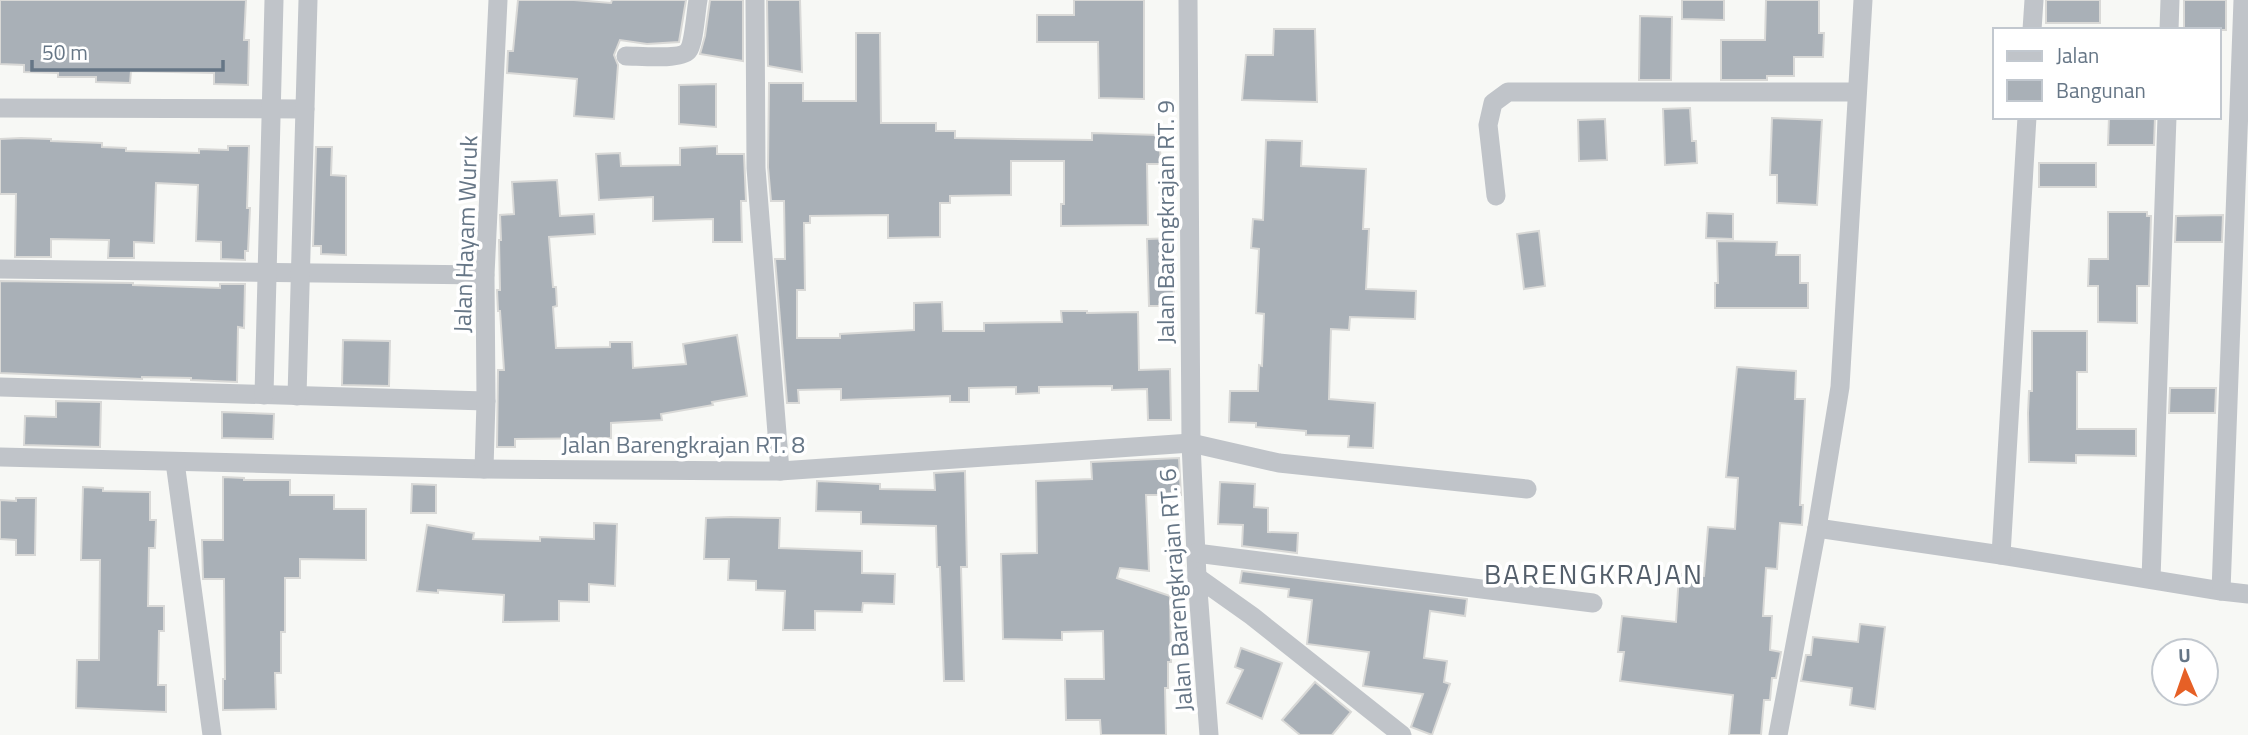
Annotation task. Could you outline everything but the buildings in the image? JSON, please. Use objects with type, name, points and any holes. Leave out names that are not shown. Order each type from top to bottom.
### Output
[{"type":"street","points":[[264,395],[274,0]]},
{"type":"street","points":[[297,396],[308,0]]},
{"type":"street","name":"Jalan Hayam Wuruk","points":[[484,469],[485,275],[498,0]]},
{"type":"street","points":[[626,56],[660,57],[685,53],[690,49],[698,0]]},
{"type":"street","points":[[755,0],[756,169],[780,471]]},
{"type":"street","name":"Jalan Barengkrajan RT. 9","points":[[1188,0],[1191,443]]},
{"type":"street","points":[[1778,735],[1840,387],[1863,0]]},
{"type":"street","points":[[2032,28],[2034,0]]},
{"type":"street","points":[[2169,28],[2170,0]]},
{"type":"street","points":[[2221,591],[2243,0]]},
{"type":"street","points":[[1496,196],[1488,125],[1493,103],[1508,92],[1857,92]]},
{"type":"street","points":[[0,108],[305,109]]},
{"type":"street","points":[[2001,555],[2027,119]]},
{"type":"street","points":[[2151,579],[2166,119]]},
{"type":"street","points":[[0,269],[485,275]]},
{"type":"street","points":[[0,387],[486,401]]},
{"type":"street","name":"Jalan Barengkrajan RT. 8","points":[[0,457],[484,469],[780,471],[1191,443],[1279,463],[1527,489]]},
{"type":"street","name":"Jalan Barengkrajan RT. 6","points":[[1191,443],[1197,577],[1209,735]]},
{"type":"street","points":[[175,462],[212,735]]},
{"type":"street","points":[[1817,527],[2248,594]]},
{"type":"street","points":[[1196,553],[1593,603]]},
{"type":"street","points":[[1197,577],[1252,615],[1402,735]]},
{"type":"district","name":"BARENGKRAJAN","points":[[1594,573]]}]
